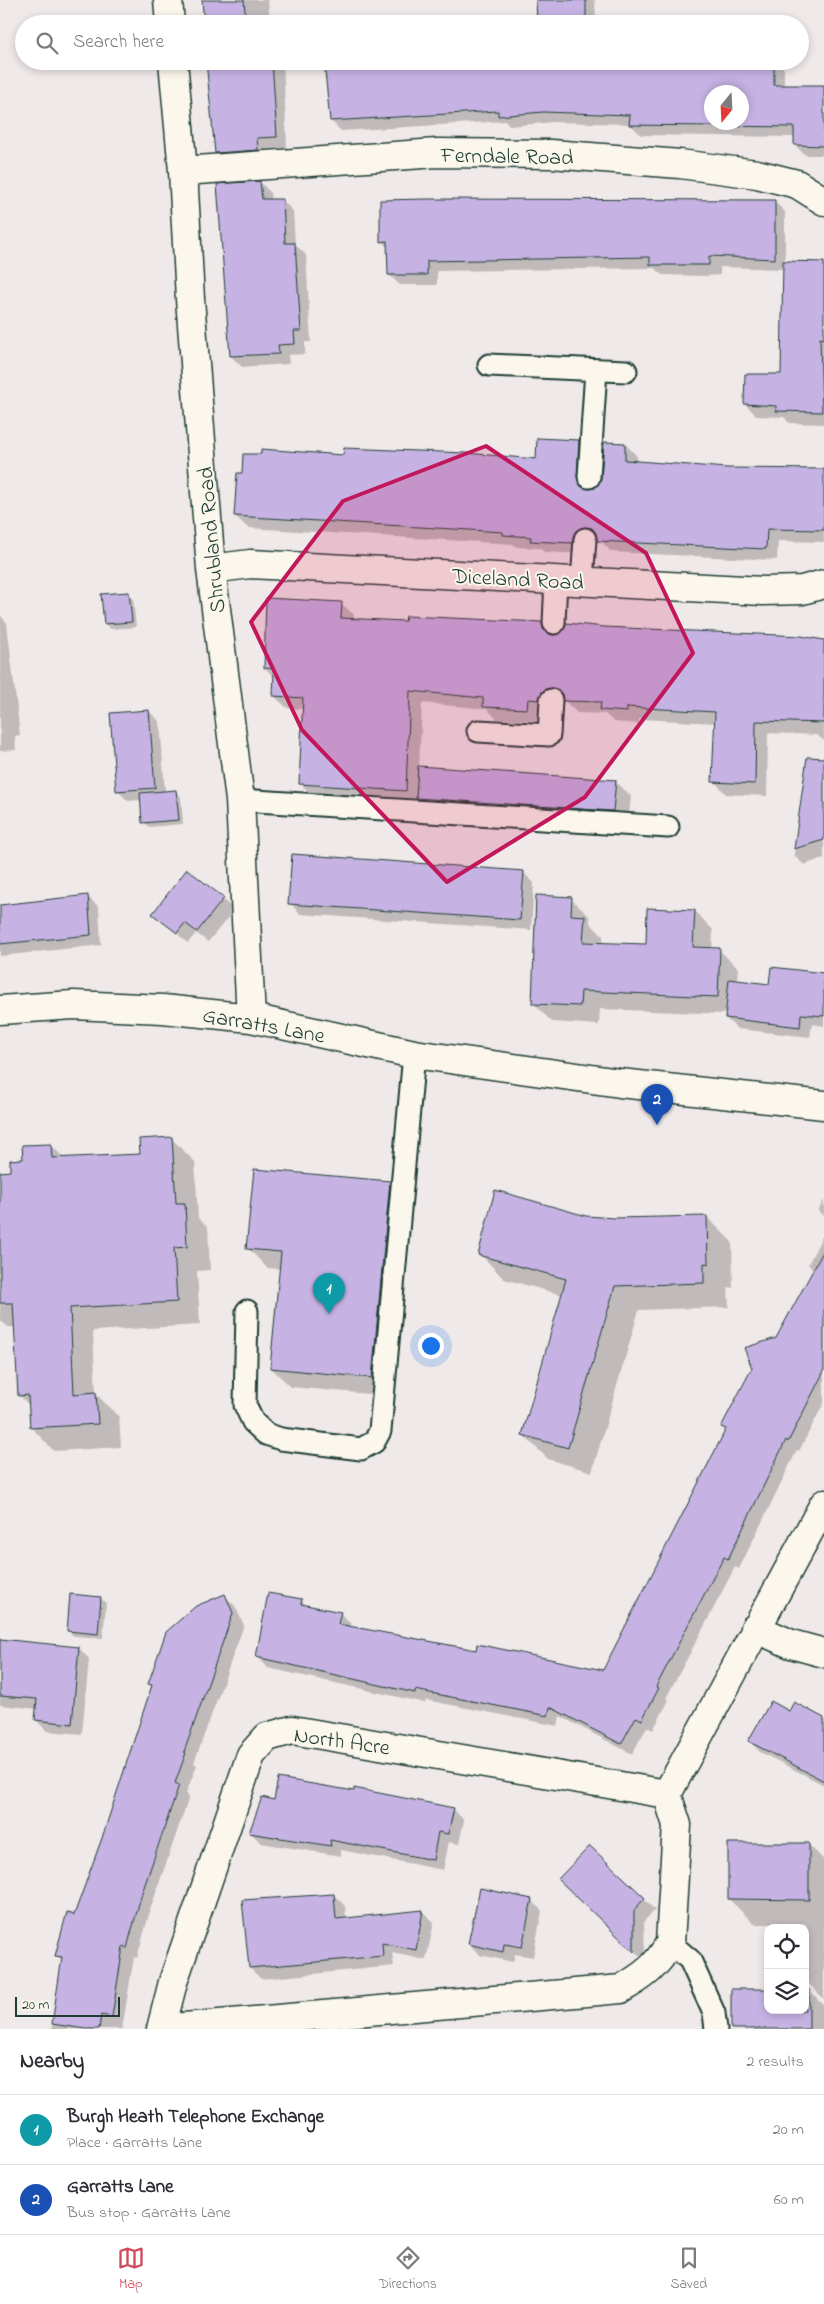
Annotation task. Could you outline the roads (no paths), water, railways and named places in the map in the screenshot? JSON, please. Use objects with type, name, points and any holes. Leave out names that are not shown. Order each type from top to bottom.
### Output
[{"type":"street","points":[[168,0],[169,15]]},
{"type":"street","name":"Shrubland Road","points":[[174,70],[183,171],[190,299],[211,569],[240,800],[251,1018]]},
{"type":"street","name":"Ferndale Road","points":[[183,171],[437,153],[550,154],[680,164],[757,174],[797,184],[824,201]]},
{"type":"street","name":"Diceland Road","points":[[211,569],[250,564],[763,591],[802,590],[824,584]]},
{"type":"street","name":"Garratts Lane","points":[[0,1010],[73,1004],[163,1009],[251,1018],[414,1054],[620,1084],[824,1105]]},
{"type":"street","points":[[670,1943],[677,1825],[667,1794],[755,1628],[824,1504]]},
{"type":"street","points":[[755,1628],[792,1644],[824,1653]]},
{"type":"street","name":"North Acre","points":[[667,1794],[292,1730],[267,1737],[251,1755],[173,1982],[161,2029],[621,1989],[647,1974],[670,1943]]},
{"type":"lane","points":[[489,365],[626,371]]},
{"type":"lane","points":[[589,477],[596,370]]},
{"type":"lane","points":[[582,581],[585,539]]},
{"type":"lane","points":[[554,623],[556,580]]},
{"type":"lane","points":[[478,731],[549,735],[551,700]]},
{"type":"lane","points":[[240,800],[668,827]]},
{"type":"lane","points":[[247,1311],[246,1405],[253,1422],[266,1434],[281,1439],[361,1449],[374,1442],[380,1431],[414,1054]]},
{"type":"lane","points":[[670,1943],[690,1960],[714,2013],[716,2029]]},
{"type":"place","name":"Garratts Lane","points":[[657,1125]]},
{"type":"place","name":"Burgh Heath Telephone Exchange","points":[[329,1314]]}]
